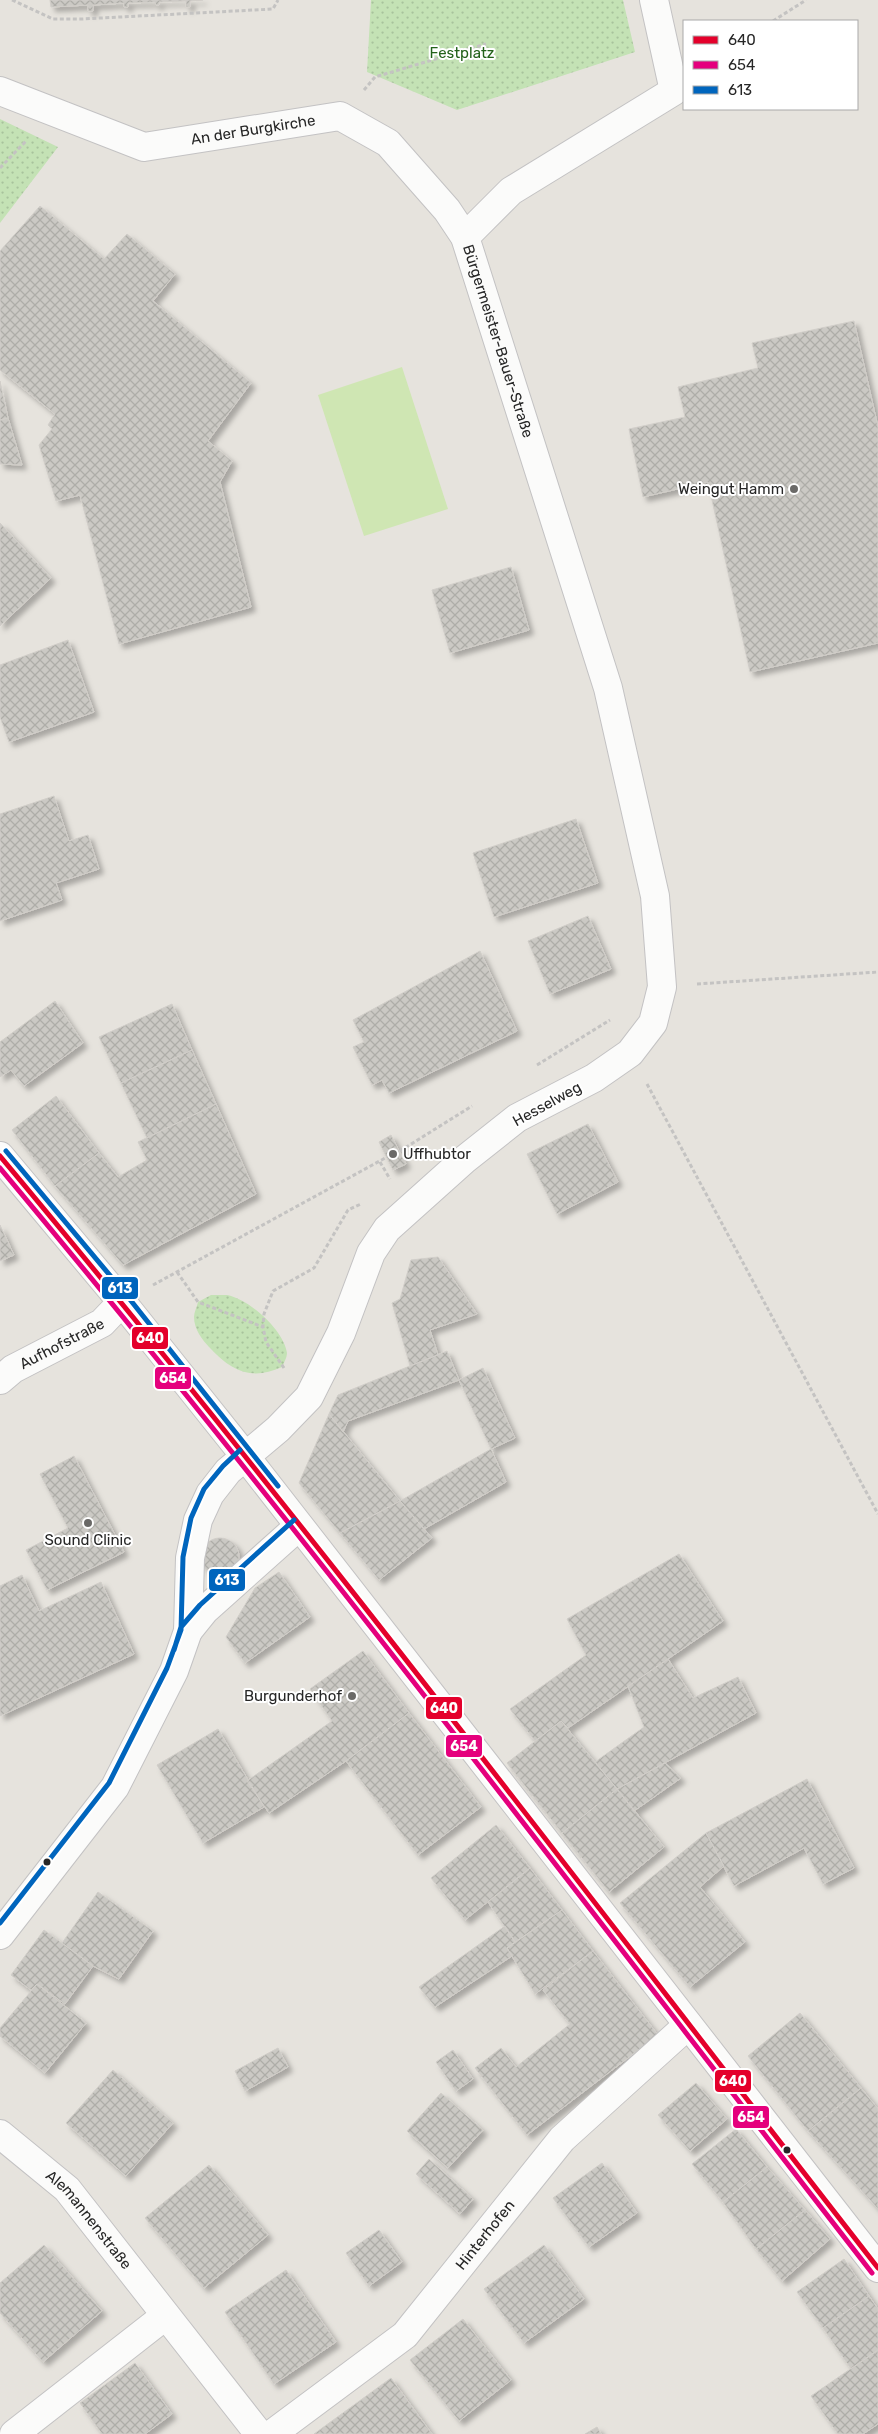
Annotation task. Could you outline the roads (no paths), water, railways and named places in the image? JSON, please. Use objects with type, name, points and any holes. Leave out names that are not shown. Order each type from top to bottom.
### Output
[{"type":"street","name":"Bürgermeister-Bauer-Straße","points":[[608,688],[465,237],[511,191],[674,91],[654,0]]},
{"type":"street","name":"An der Burgkirche","points":[[0,91],[144,148],[340,116],[388,143],[447,210],[465,237]]},
{"type":"street","name":"Hesselweg","points":[[188,1631],[190,1558],[198,1520],[210,1494],[228,1471],[278,1429],[309,1397],[342,1333],[371,1253],[387,1228],[464,1160],[517,1118],[594,1078],[630,1053],[653,1023],[662,987],[655,896],[608,688]]},
{"type":"street","points":[[0,1156],[122,1302],[245,1456],[878,2268]]},
{"type":"street","name":"Aufhofstraße","points":[[0,1380],[13,1369],[102,1323],[122,1302]]},
{"type":"street","points":[[0,1935],[36,1892],[115,1787],[174,1670],[188,1631],[205,1610],[299,1526]]},
{"type":"street","name":"Hinterhofen","points":[[272,2434],[405,2335],[562,2139],[688,2025]]},
{"type":"street","name":"Alemannenstraße","points":[[0,2134],[67,2189],[259,2434]]},
{"type":"street","points":[[14,2434],[165,2316]]},
{"type":"place","name":"Weingut Hamm","points":[[794,489]]},
{"type":"place","name":"Uffhubtor","points":[[393,1154]]},
{"type":"place","name":"Sound Clinic","points":[[88,1523]]},
{"type":"place","name":"Burgunderhof","points":[[352,1696]]},
{"type":"park label","name":"Festplatz","points":[[462,53]]}]
